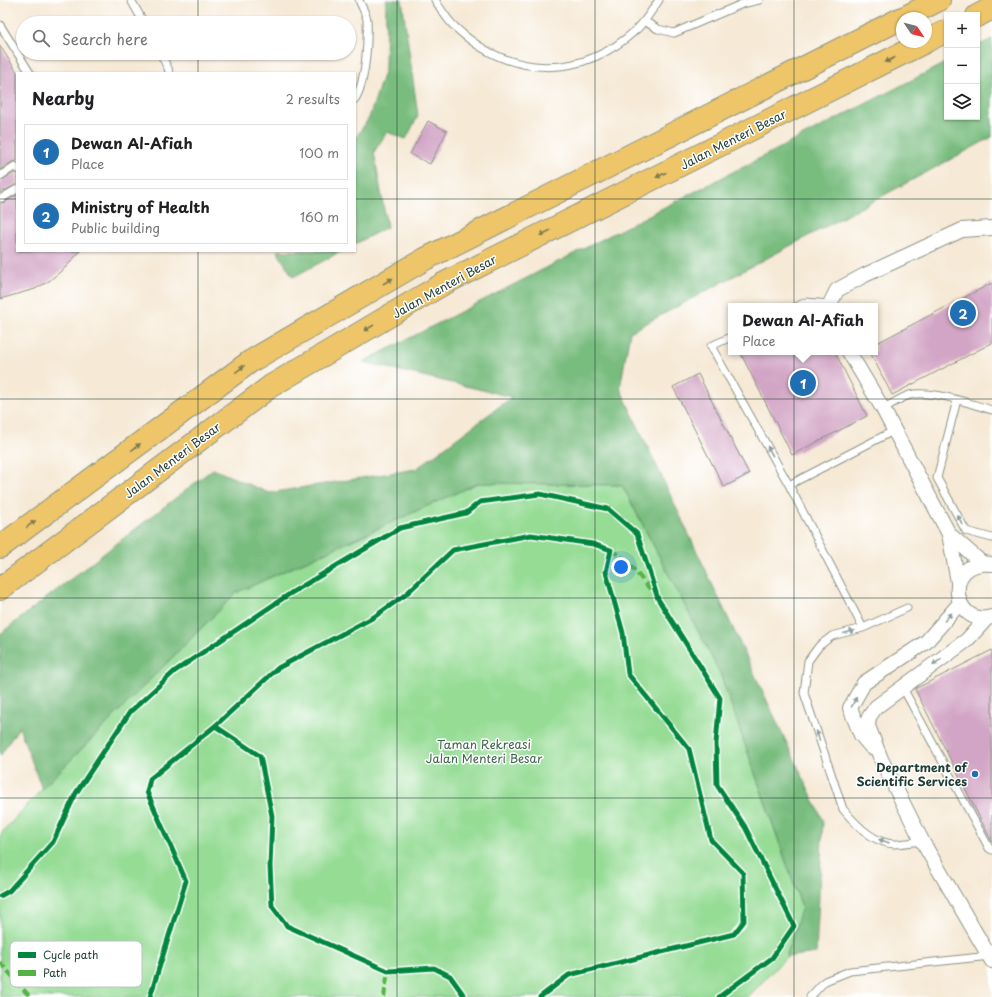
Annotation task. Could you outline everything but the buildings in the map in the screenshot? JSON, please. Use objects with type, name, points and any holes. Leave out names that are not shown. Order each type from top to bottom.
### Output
[{"type":"main road","points":[[914,12],[939,0]]},
{"type":"main road","points":[[980,14],[992,8]]},
{"type":"main road","points":[[0,547],[251,361],[405,270],[896,21]]},
{"type":"main road","name":"Jalan Menteri Besar","points":[[932,38],[944,32]]},
{"type":"main road","name":"Jalan Menteri Besar","points":[[0,589],[271,386],[429,292],[913,48]]},
{"type":"street","points":[[830,303],[837,290],[865,275],[962,230],[992,228]]},
{"type":"street","points":[[851,355],[895,430],[949,534],[958,582],[957,593],[960,604],[967,612],[976,617],[990,617]]},
{"type":"street","points":[[949,534],[987,563]]},
{"type":"street","points":[[958,582],[963,573],[972,566],[987,563]]},
{"type":"street","points":[[881,760],[862,735],[850,708],[864,683],[926,642],[960,604]]},
{"type":"street","points":[[990,617],[967,640],[876,707],[869,717],[868,726],[881,760],[922,841],[991,957]]},
{"type":"lane","points":[[131,0],[140,16]]},
{"type":"lane","points":[[356,97],[360,91],[365,55],[367,18],[359,0]]},
{"type":"lane","points":[[435,0],[453,26],[480,48],[511,62],[545,68],[579,63],[611,50],[638,29],[659,0]]},
{"type":"lane","points":[[644,21],[658,29],[674,33],[742,4],[759,0]]},
{"type":"lane","points":[[0,25],[16,51]]},
{"type":"lane","points":[[22,60],[29,72]]},
{"type":"lane","points":[[164,60],[168,68],[168,72]]},
{"type":"lane","points":[[0,176],[15,166],[16,168]]},
{"type":"lane","points":[[2,198],[16,190]]},
{"type":"lane","points":[[728,338],[711,346],[789,485],[863,628]]},
{"type":"lane","points":[[883,409],[912,394],[938,396],[992,410]]},
{"type":"lane","points":[[958,400],[937,478],[966,531],[992,538]]},
{"type":"lane","points":[[789,485],[895,430]]},
{"type":"lane","points":[[907,608],[863,628],[832,636],[819,646],[808,661],[804,692],[843,809],[855,824],[873,837],[892,844],[922,841]]},
{"type":"lane","points":[[903,688],[989,848],[992,850]]},
{"type":"lane","points":[[810,997],[825,981],[850,972],[991,957]]},
{"type":"green space","points":[[386,0],[402,0],[418,116],[406,139],[387,132],[374,152],[387,227],[356,243],[356,138],[369,118],[385,69]]},
{"type":"green space","points":[[992,39],[992,137],[630,332],[620,388],[823,820],[816,953],[786,957],[802,907],[720,673],[622,485],[478,483],[236,593],[42,789],[19,727],[0,756],[0,634],[213,469],[269,493],[416,469],[512,397],[363,362],[944,64],[944,120],[980,120],[980,45]]},
{"type":"green space","points":[[278,252],[340,252],[293,277]]},
{"type":"green space","name":"Taman Rekreasi Jalan Menteri Besar","points":[[478,483],[622,485],[720,673],[802,908],[786,957],[748,997],[0,997],[0,835],[42,789],[236,593]]},
{"type":"marked path","points":[[611,550],[626,560],[654,594]]},
{"type":"marked path","points":[[0,962],[10,974]]},
{"type":"marked path","points":[[384,997],[388,971]]},
{"type":"marked path","points":[[21,987],[30,997]]},
{"type":"cycle path","points":[[0,896],[9,891],[53,842],[76,793],[130,712],[175,671],[291,593],[400,528],[466,513],[480,502],[540,494],[608,509],[637,534],[658,599],[720,698],[716,743],[717,785],[745,827],[794,926],[772,958],[719,997]]},
{"type":"cycle path","points":[[150,997],[186,881],[147,792],[150,779],[215,726],[278,668],[374,617],[405,595],[453,550],[531,535],[593,544],[611,550],[606,572],[623,633],[628,674],[689,749],[711,840],[743,873],[744,921],[734,934],[569,975],[540,997]]},
{"type":"cycle path","points":[[215,726],[260,756],[272,816],[270,866],[272,906],[287,926],[388,971],[434,968],[450,976],[465,997]]},
{"type":"place","name":"Ministry of Health","points":[[963,313]]},
{"type":"place","name":"Dewan Al-Afiah","points":[[803,383]]},
{"type":"place","name":"Department of Scientific Services","points":[[975,774]]}]
